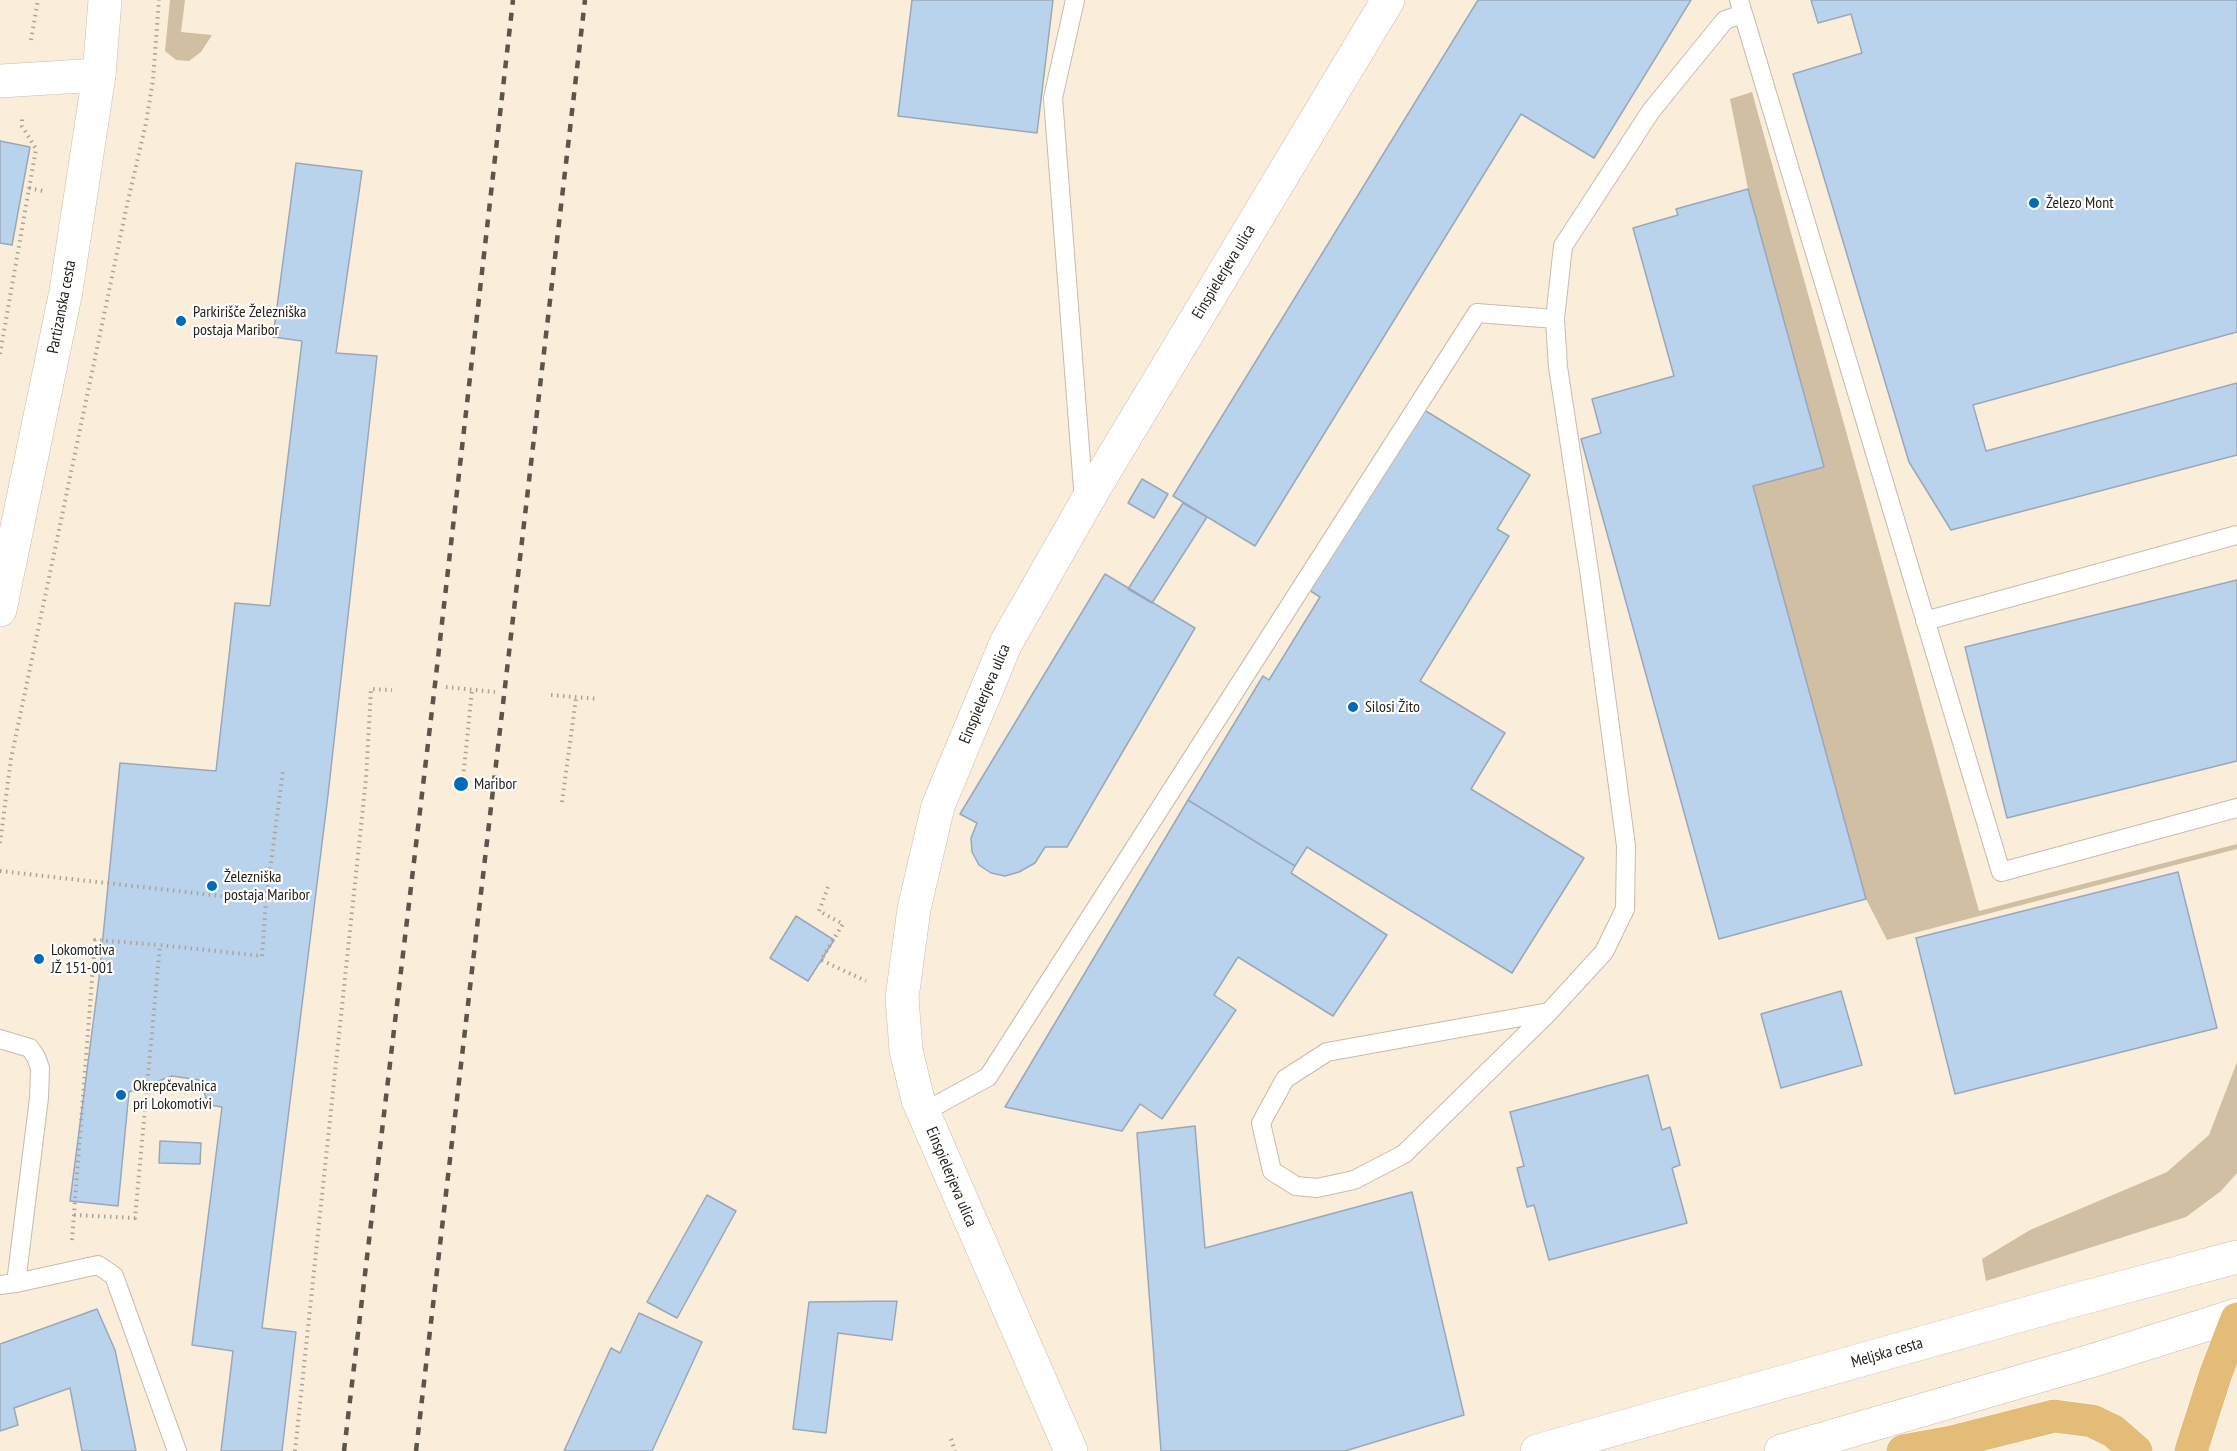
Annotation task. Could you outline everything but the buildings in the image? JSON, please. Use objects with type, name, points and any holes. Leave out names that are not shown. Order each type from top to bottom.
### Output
[{"type":"highway","points":[[2191,1451],[2237,1317]]},
{"type":"highway","points":[[1903,1451],[1952,1442],[2054,1416],[2092,1421],[2113,1431],[2136,1451]]},
{"type":"street","name":"Partizanska cesta","points":[[0,610],[66,291],[99,75],[105,0]]},
{"type":"street","name":"Einspielerjeva ulica","points":[[1071,1451],[918,1100],[906,1050],[902,999],[914,909],[938,806],[1006,643],[1084,506],[1388,0]]},
{"type":"street","points":[[0,81],[99,75]]},
{"type":"street","name":"Meljska cesta","points":[[1537,1451],[2075,1300],[2237,1257]]},
{"type":"street","points":[[1781,1451],[2237,1317]]},
{"type":"lane","points":[[1075,0],[1053,98],[1084,506]]},
{"type":"lane","points":[[1549,1012],[1327,1052],[1286,1079],[1261,1123],[1272,1171],[1296,1186],[1317,1188],[1354,1180],[1404,1154],[1549,1012],[1604,952],[1625,909],[1626,846],[1590,577],[1558,367],[1555,319],[1563,246],[1651,111],[1725,20],[1741,7],[2001,872],[2237,808]]},
{"type":"lane","points":[[924,1112],[988,1077],[1477,313],[1555,319]]},
{"type":"lane","points":[[1925,621],[2237,535]]},
{"type":"lane","points":[[0,1039],[30,1048],[40,1068],[39,1098],[8,1284],[98,1265],[114,1276],[177,1451]]},
{"type":"path","points":[[0,843],[11,759],[146,123],[153,80],[159,0]]},
{"type":"path","points":[[0,354],[36,149],[22,126]]},
{"type":"path","points":[[446,687],[495,692]]},
{"type":"path","points":[[295,1451],[363,811],[371,689],[392,690]]},
{"type":"path","points":[[462,789],[472,690]]},
{"type":"path","points":[[551,695],[598,699]]},
{"type":"path","points":[[562,802],[576,698]]},
{"type":"path","points":[[72,1244],[95,940],[262,956],[266,901],[283,771]]},
{"type":"path","points":[[0,871],[266,901]]},
{"type":"path","points":[[828,887],[819,911],[843,924],[821,960],[902,999]]},
{"type":"path","points":[[74,1215],[135,1218],[160,945]]},
{"type":"path","points":[[951,1439],[955,1451]]},
{"type":"shaded area","points":[[170,0],[185,0],[181,32],[212,35],[201,52],[189,61],[176,60],[165,51]]},
{"type":"shaded area","points":[[1752,92],[1979,911],[2237,844],[2237,849],[1887,940],[1866,899],[1753,486],[1824,466],[1748,189],[1730,99]]},
{"type":"shaded area","points":[[2237,1062],[2237,1173],[2221,1191],[2186,1217],[1986,1281],[1982,1259],[2030,1230],[2167,1172],[2209,1135]]},
{"type":"railway","points":[[344,1451],[513,0]]},
{"type":"railway","points":[[416,1451],[585,0]]},
{"type":"place","name":"Železo Mont","points":[[2034,203]]},
{"type":"place","name":"Parkirišče Železniška postaja Maribor","points":[[181,321]]},
{"type":"place","name":"Silosi Žito","points":[[1353,707]]},
{"type":"place","name":"Maribor","points":[[461,784]]},
{"type":"place","name":"Železniška postaja Maribor","points":[[212,886]]},
{"type":"place","name":"Lokomotiva JŽ 151-001","points":[[39,959]]},
{"type":"place","name":"Okrepčevalnica pri Lokomotivi","points":[[121,1095]]}]
